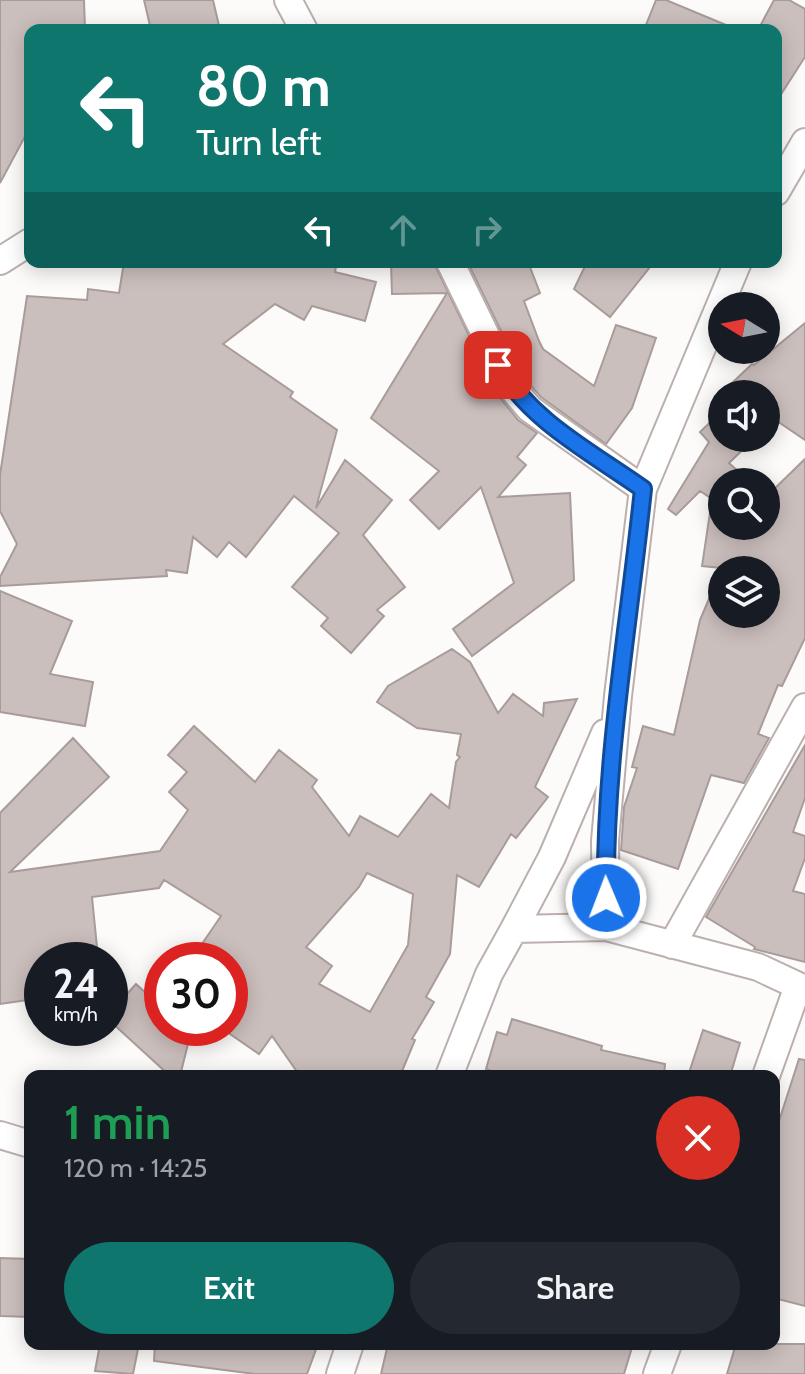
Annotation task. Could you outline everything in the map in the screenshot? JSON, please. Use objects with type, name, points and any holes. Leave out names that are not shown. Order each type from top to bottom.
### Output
[{"type":"street","points":[[288,0],[301,24]]},
{"type":"street","points":[[782,182],[805,142]]},
{"type":"street","points":[[0,261],[24,246]]},
{"type":"street","points":[[453,268],[511,387],[530,409],[643,489]]},
{"type":"street","points":[[606,927],[605,841],[618,696],[643,489],[735,268]]},
{"type":"street","points":[[451,1070],[489,974],[588,779],[618,696]]},
{"type":"street","points":[[672,945],[805,707]]},
{"type":"street","points":[[514,929],[606,927],[758,967],[802,988],[768,1070]]},
{"type":"street","points":[[0,1135],[24,1142]]},
{"type":"street","points":[[340,1374],[348,1350]]},
{"type":"street","points":[[657,1374],[666,1350]]},
{"type":"building","points":[[0,0],[84,0],[85,24],[24,24],[24,138],[0,183]]},
{"type":"building","points":[[144,0],[213,0],[219,24],[150,24]]},
{"type":"building","points":[[656,0],[666,0],[724,24],[646,24]]},
{"type":"building","points":[[774,0],[789,0],[805,9],[805,57],[782,93],[782,24],[761,24]]},
{"type":"building","points":[[123,268],[336,268],[335,272],[376,282],[365,321],[312,306],[304,320],[275,304],[223,344],[293,392],[290,397],[337,430],[316,508],[345,460],[392,500],[363,535],[405,587],[377,610],[384,616],[351,653],[321,626],[328,618],[292,587],[339,533],[294,496],[246,557],[229,542],[217,557],[193,537],[187,573],[166,570],[167,576],[0,586],[0,577],[17,544],[0,511],[0,475],[27,296],[87,300],[88,289],[119,293]]},
{"type":"building","points":[[391,268],[436,268],[497,394],[518,420],[537,433],[517,457],[526,465],[498,497],[570,493],[574,580],[472,656],[453,629],[514,583],[481,487],[439,529],[410,500],[439,471],[371,418],[447,293],[392,294]]},
{"type":"building","points":[[470,268],[530,268],[540,293],[524,301],[543,349],[594,386],[616,325],[656,338],[632,408],[606,444],[541,397],[524,378]]},
{"type":"building","points":[[584,268],[649,268],[610,317],[574,289]]},
{"type":"building","points":[[805,323],[805,440],[780,423],[780,380],[735,380],[752,364],[780,364],[780,344]]},
{"type":"building","points":[[708,424],[708,441],[700,432]]},
{"type":"building","points":[[708,444],[708,452],[740,452],[729,463],[735,468],[708,468],[708,496],[700,491],[676,515],[668,509]]},
{"type":"building","points":[[805,459],[805,638],[782,686],[778,685],[758,734],[769,738],[744,783],[711,775],[678,869],[621,850],[624,807],[637,768],[632,767],[643,726],[674,735],[700,620],[708,601],[708,628],[780,628],[780,556],[708,556],[708,567],[702,566],[708,526],[708,540],[780,540],[780,483]]},
{"type":"building","points":[[0,591],[72,621],[50,674],[93,682],[85,726],[0,712]]},
{"type":"building","points":[[452,649],[470,662],[498,713],[513,694],[543,716],[544,703],[577,699],[535,787],[548,797],[516,838],[511,834],[479,887],[457,875],[450,954],[426,997],[434,1002],[412,1039],[415,1040],[402,1070],[296,1070],[272,1036],[259,1054],[247,1046],[248,942],[203,942],[221,916],[164,880],[159,888],[92,897],[96,942],[24,942],[24,1001],[0,1004],[0,813],[73,738],[109,777],[10,872],[160,851],[188,810],[169,792],[187,772],[168,755],[194,726],[255,782],[279,750],[317,780],[312,787],[349,836],[360,816],[398,837],[431,794],[449,808],[456,762],[460,757],[457,755],[461,734],[417,728],[377,702],[388,686]],"holes":[[[367,873],[413,894],[408,945],[370,1012],[319,984],[332,966],[306,947],[359,887]]]},
{"type":"building","points":[[805,745],[805,798],[793,832],[805,836],[805,858],[793,891],[805,894],[805,962],[754,949],[706,917]]},
{"type":"building","points":[[136,984],[144,991],[144,1046],[188,1046],[182,1070],[163,1070],[128,1038],[128,993]]},
{"type":"building","points":[[512,1019],[602,1046],[601,1050],[665,1064],[664,1070],[486,1069],[497,1032],[507,1035]]},
{"type":"building","points":[[703,1030],[740,1043],[732,1070],[690,1070]]},
{"type":"building","points":[[799,1059],[805,1060],[805,1306],[780,1300],[780,1118]]},
{"type":"building","points":[[0,1258],[24,1259],[24,1317],[0,1316]]},
{"type":"building","points":[[780,1344],[805,1344],[805,1374],[727,1374],[734,1350],[780,1350]]},
{"type":"building","points":[[99,1350],[138,1350],[133,1374],[95,1371]]},
{"type":"building","points":[[155,1350],[316,1350],[307,1374],[255,1374],[154,1361]]},
{"type":"building","points":[[387,1350],[631,1350],[624,1374],[381,1374]]},
{"type":"route","points":[[498,365],[511,387],[530,409],[643,489],[618,696],[605,841],[606,898]]}]
